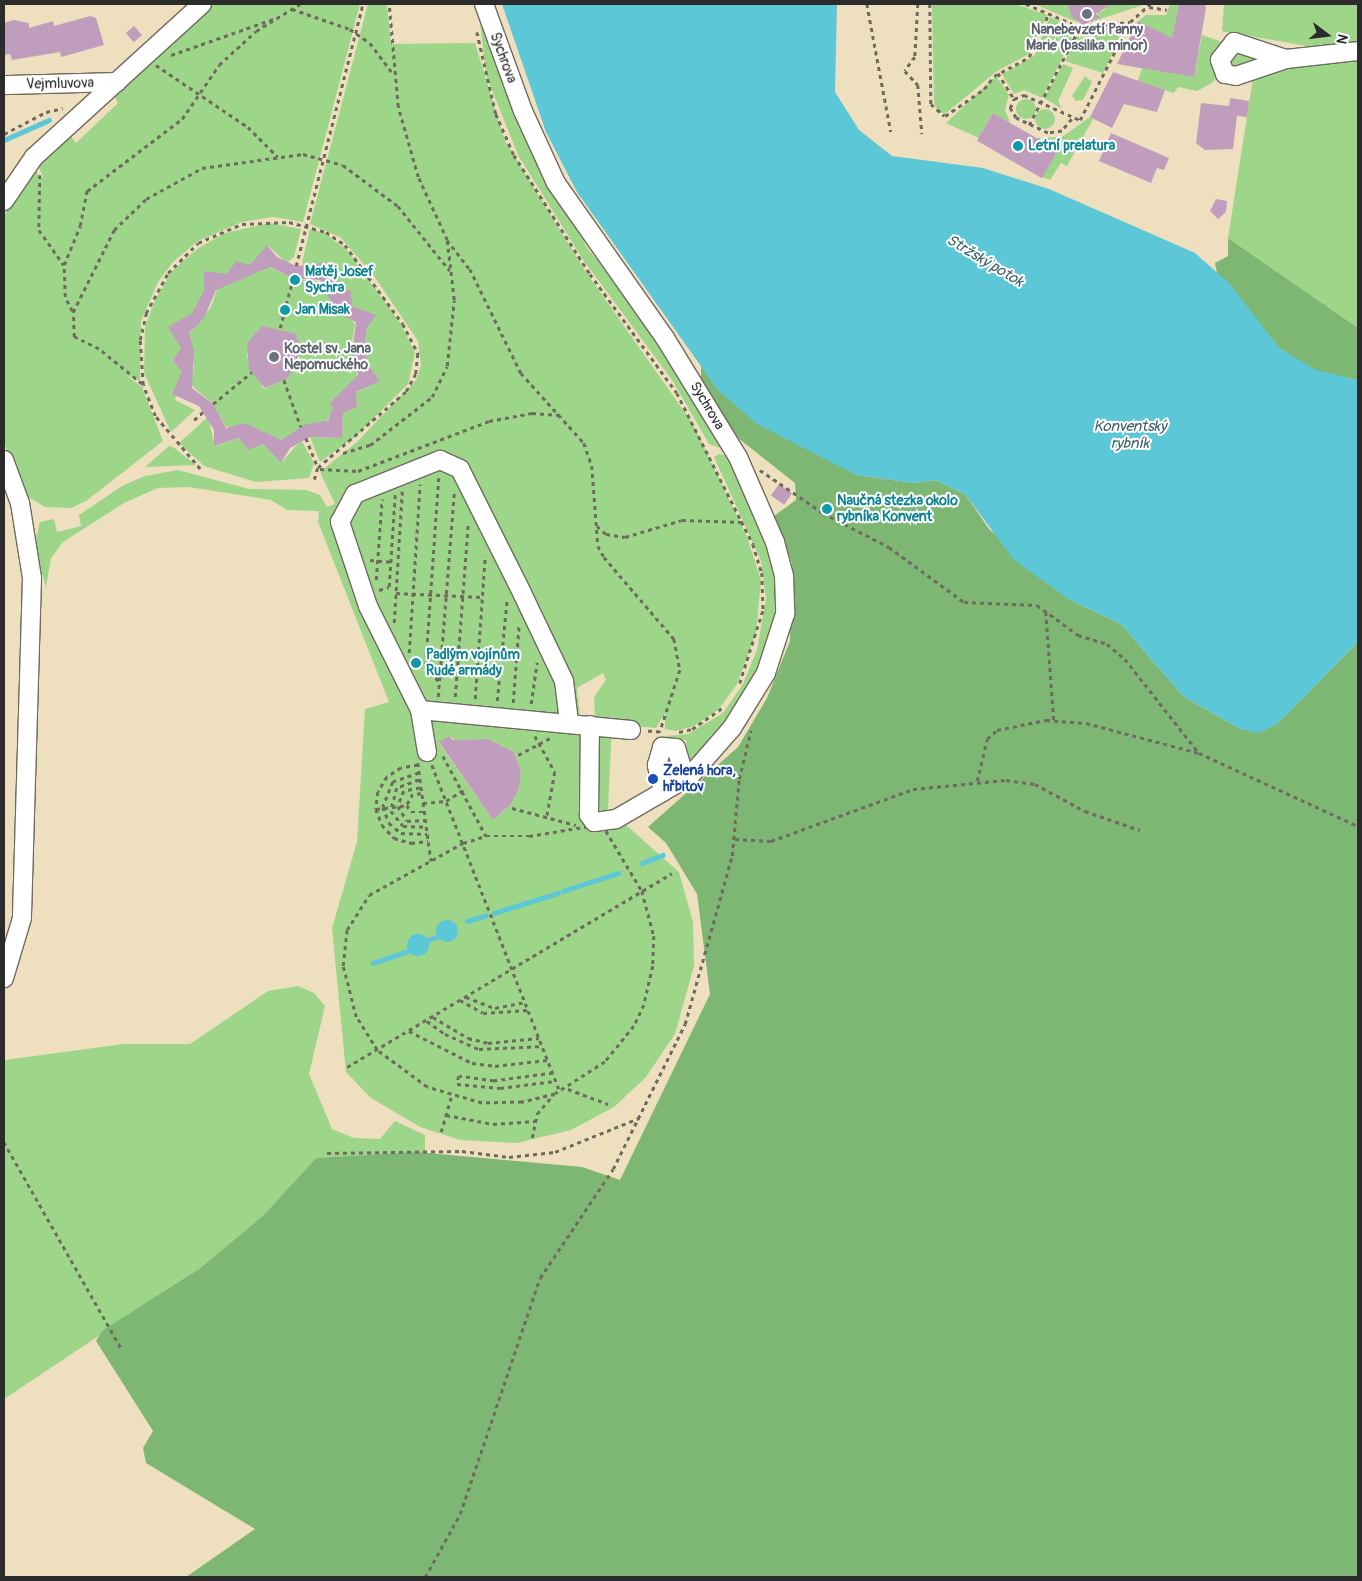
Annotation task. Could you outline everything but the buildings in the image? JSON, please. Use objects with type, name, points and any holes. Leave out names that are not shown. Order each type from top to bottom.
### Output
[{"type":"street","points":[[4,201],[34,157],[202,4]]},
{"type":"street","name":"Sychrova","points":[[484,4],[523,111],[556,183],[665,338],[738,458],[775,542],[784,576],[785,614],[778,643],[756,694],[690,776],[657,796],[602,824]]},
{"type":"street","points":[[1286,59],[1358,52]]},
{"type":"street","name":"Vejmluvova","points":[[4,85],[117,82]]},
{"type":"street","points":[[4,460],[20,503],[32,578],[22,918],[4,978]]},
{"type":"street","points":[[569,722],[564,681],[514,594],[448,463],[421,466],[355,494],[340,522],[362,589],[400,676],[432,705],[631,730]]},
{"type":"street","points":[[427,752],[427,732],[432,705]]},
{"type":"street","points":[[590,725],[589,815],[602,824]]},
{"type":"street","points":[[657,796],[656,765],[662,747],[676,748],[682,768],[690,776]]},
{"type":"path","points":[[143,385],[99,349],[74,337],[73,312],[65,297],[64,265],[80,226],[87,191],[182,119],[219,65],[282,15],[300,4]]},
{"type":"path","points":[[296,266],[363,4]]},
{"type":"path","points":[[389,4],[398,107],[418,177],[447,240],[470,270],[521,373],[564,415],[584,443],[592,466],[596,525],[604,557],[621,581],[667,626],[677,648],[680,670],[660,732]]},
{"type":"path","points":[[867,4],[891,132]]},
{"type":"path","points":[[918,4],[915,57],[905,71],[918,85],[922,134]]},
{"type":"path","points":[[930,4],[927,40],[935,112],[945,116],[953,113],[998,73],[1032,54],[1049,13]]},
{"type":"path","points":[[1026,4],[1080,27],[1130,22]]},
{"type":"path","points":[[1014,99],[1024,95],[1072,119],[1080,120],[1090,106],[1130,22],[1150,5],[1167,10]]},
{"type":"path","points":[[292,9],[331,19],[356,33],[376,50],[394,75]]},
{"type":"path","points":[[166,57],[282,15]]},
{"type":"path","points":[[1030,125],[1080,27]]},
{"type":"path","points":[[159,59],[151,61],[198,98],[248,127],[278,157]]},
{"type":"path","points":[[998,73],[1014,99],[1013,116],[1030,125],[1059,133],[1072,119]]},
{"type":"path","points":[[4,134],[46,112],[68,108]]},
{"type":"path","points":[[73,312],[114,230],[146,199],[202,168],[303,154],[343,165],[383,193],[450,271]]},
{"type":"path","points":[[34,157],[42,185],[39,230],[64,265]]},
{"type":"path","points":[[200,469],[155,416],[143,385],[140,340],[146,313],[184,256],[198,243],[242,224],[278,221],[306,225],[336,237],[352,253],[403,324],[418,354],[416,374],[406,392],[341,453],[318,468]]},
{"type":"path","points":[[341,453],[370,445],[432,397],[447,366],[454,300],[447,240]]},
{"type":"path","points":[[280,328],[293,278]]},
{"type":"path","points":[[213,404],[252,372]]},
{"type":"path","points":[[284,380],[301,427]]},
{"type":"path","points":[[194,420],[203,412]]},
{"type":"path","points":[[318,468],[358,471],[489,421],[532,413],[564,415]]},
{"type":"path","points":[[306,438],[318,468],[314,482]]},
{"type":"path","points":[[708,449],[743,522],[762,573],[764,598],[756,644],[735,692]]},
{"type":"path","points":[[738,458],[788,488],[823,513],[889,547],[964,602],[1008,601],[1041,608],[1078,635],[1108,644],[1125,659],[1199,753]]},
{"type":"path","points":[[440,683],[426,665],[430,594],[448,463]]},
{"type":"path","points":[[432,705],[440,683],[446,595],[448,463]]},
{"type":"path","points":[[400,676],[409,663],[421,466]]},
{"type":"path","points":[[391,562],[378,561],[394,476]]},
{"type":"path","points":[[362,589],[389,587],[394,476]]},
{"type":"path","points":[[394,476],[396,592],[482,597]]},
{"type":"path","points":[[432,705],[455,697],[469,519]]},
{"type":"path","points":[[596,525],[606,534],[625,537],[682,520],[743,522]]},
{"type":"path","points":[[475,698],[486,551]]},
{"type":"path","points":[[514,594],[513,702],[534,703],[538,657]]},
{"type":"path","points":[[497,700],[514,594]]},
{"type":"path","points":[[1046,612],[1054,721]]},
{"type":"path","points":[[675,732],[702,724],[731,698]]},
{"type":"path","points":[[526,718],[555,772],[547,816]]},
{"type":"path","points":[[977,782],[987,739],[998,730],[1054,721],[1086,723],[1199,753],[1358,826]]},
{"type":"path","points":[[425,1577],[460,1514],[540,1278],[613,1169],[670,1060],[698,990],[735,840],[739,779],[752,726]]},
{"type":"path","points":[[427,732],[465,788],[486,836]]},
{"type":"path","points":[[651,732],[667,732]]},
{"type":"path","points":[[518,756],[540,743]]},
{"type":"path","points":[[427,752],[560,1092]]},
{"type":"path","points":[[428,841],[411,843],[394,838],[382,825],[376,808],[378,792],[391,773],[418,765],[431,861]]},
{"type":"path","points":[[419,773],[393,782],[383,808],[389,823],[401,833],[427,834]]},
{"type":"path","points":[[390,806],[397,788],[420,780]]},
{"type":"path","points":[[735,840],[771,841],[880,798],[913,789],[977,782],[1035,784],[1086,811],[1140,830]]},
{"type":"path","points":[[398,806],[404,791],[420,788]]},
{"type":"path","points":[[423,803],[446,801],[465,788]]},
{"type":"path","points":[[407,805],[413,794],[421,794]]},
{"type":"path","points":[[376,808],[407,805]]},
{"type":"path","points":[[407,805],[411,812],[424,811]]},
{"type":"path","points":[[390,806],[403,826],[426,827]]},
{"type":"path","points":[[398,806],[407,821],[425,820]]},
{"type":"path","points":[[512,808],[575,823],[578,829],[486,836],[463,843],[369,895],[347,930],[345,984],[356,1016],[377,1050],[408,1076],[451,1097],[500,1104],[554,1094],[567,1089],[619,1048],[644,1005],[654,944],[642,891],[602,824]]},
{"type":"path","points":[[347,1067],[427,1021],[672,873]]},
{"type":"path","points":[[466,997],[495,1008],[525,1002]]},
{"type":"path","points":[[460,1000],[483,1013],[528,1010]]},
{"type":"path","points":[[433,1017],[459,1034],[488,1044],[539,1038]]},
{"type":"path","points":[[427,1021],[445,1034],[480,1049],[542,1046]]},
{"type":"path","points":[[409,1031],[472,1063],[494,1066],[548,1060]]},
{"type":"path","points":[[553,1074],[483,1081],[459,1076],[457,1084],[482,1088],[555,1081]]},
{"type":"path","points":[[482,1088],[483,1081]]},
{"type":"path","points":[[567,1089],[585,1092],[608,1104]]},
{"type":"path","points":[[532,1138],[535,1121],[554,1094]]},
{"type":"path","points":[[441,1132],[451,1097]]},
{"type":"path","points":[[446,1116],[494,1124],[535,1121]]},
{"type":"path","points":[[327,1153],[352,1149],[528,1155],[556,1152],[639,1118]]},
{"type":"path","points":[[4,1142],[122,1350]]},
{"type":"green space","points":[[210,4],[360,4],[303,222],[273,217],[242,222],[198,241],[173,262],[158,282],[141,321],[140,381],[127,376],[142,387],[163,441],[86,501],[71,508],[45,507],[23,494],[4,442],[4,218],[14,192],[36,168],[39,178],[43,177],[37,163],[68,133],[76,143],[118,103],[113,94],[164,45],[173,46],[174,42],[168,42]]},
{"type":"green space","points":[[368,4],[387,4],[391,44],[475,43],[505,141],[586,272],[693,424],[747,537],[761,580],[756,633],[737,684],[719,709],[694,726],[676,731],[665,729],[665,713],[656,728],[612,724],[608,809],[679,872],[693,922],[694,966],[675,1034],[646,1077],[614,1107],[571,1130],[517,1143],[460,1140],[420,1127],[371,1098],[346,1072],[332,928],[357,842],[365,709],[389,702],[318,522],[319,511],[287,510],[271,500],[189,487],[158,488],[124,503],[63,542],[51,558],[46,587],[34,546],[40,522],[54,519],[57,532],[81,526],[79,515],[122,486],[145,476],[178,470],[249,489],[306,490],[320,495],[327,507],[335,504],[320,472],[357,442],[416,380],[421,365],[418,341],[374,276],[340,237],[310,224]],"holes":[[[603,673],[606,680],[594,697],[595,717],[580,716],[577,688]],[[449,736],[455,740],[488,739],[514,752],[521,772],[519,789],[511,804],[493,820],[439,743]]]},
{"type":"green space","points":[[478,4],[500,75],[587,248],[650,324],[728,451],[709,444],[672,380],[584,261],[518,155],[486,75]]},
{"type":"green space","points":[[932,4],[1016,4],[1047,15],[1029,54],[997,71],[945,114],[937,111],[934,102]]},
{"type":"green space","points":[[1034,4],[1068,4],[1075,10],[1071,15],[1079,15],[1077,22]]},
{"type":"green space","points":[[1110,4],[1146,4],[1091,22],[1089,17],[1099,16],[1096,9],[1101,12]]},
{"type":"green space","points":[[1170,4],[1179,4],[1169,55],[1138,21],[1146,15],[1166,15]]},
{"type":"green space","points":[[1224,4],[1358,4],[1358,43],[1312,47],[1222,31]]},
{"type":"green space","points":[[1050,17],[1077,29],[1042,98],[1024,90],[1014,94],[1002,74],[1034,56]]},
{"type":"green space","points":[[1111,27],[1120,38],[1103,73],[1065,61],[1080,30]]},
{"type":"green space","points":[[1202,35],[1225,43],[1219,75],[1212,83],[1197,91],[1178,87],[1174,93],[1138,81],[1142,68],[1194,77]]},
{"type":"green space","points":[[1233,48],[1271,55],[1233,71],[1227,56]]},
{"type":"green space","points":[[1358,59],[1358,328],[1228,238],[1253,78],[1287,66]]},
{"type":"green space","points":[[1063,64],[1073,68],[1058,101],[1062,109],[1044,98]]},
{"type":"green space","points":[[996,76],[1009,95],[1005,110],[1010,123],[993,113],[979,138],[946,123]]},
{"type":"green space","points":[[1085,76],[1092,82],[1083,100],[1076,101],[1072,96]]},
{"type":"green space","points":[[1026,99],[1033,102],[1036,109],[1033,116],[1026,119],[1019,116],[1016,109],[1019,102]]},
{"type":"green space","points":[[1045,109],[1052,112],[1055,119],[1052,126],[1045,129],[1038,126],[1035,119],[1038,112]]},
{"type":"green space","points":[[1090,117],[1093,119],[1067,166],[1061,163],[1050,180],[1042,177],[1058,151],[1036,138],[1062,137]]},
{"type":"green space","points":[[269,223],[301,229],[294,257],[287,263],[267,245],[250,266],[229,273],[204,291],[181,349],[182,371],[175,400],[195,410],[171,432],[144,373],[145,327],[154,302],[172,271],[197,249],[225,233]]},
{"type":"green space","points":[[310,229],[324,233],[347,250],[401,324],[415,353],[408,384],[355,437],[320,462],[310,437],[342,438],[343,412],[357,407],[355,393],[380,381],[368,365],[364,350],[367,328],[375,315],[351,306],[351,291],[336,288],[331,262],[307,268],[302,263]]},
{"type":"green space","points":[[1228,238],[1358,328],[1358,380],[1316,371],[1279,348],[1217,273],[1215,263],[1228,256]]},
{"type":"green space","points":[[269,267],[293,278],[321,282],[355,324],[352,343],[357,377],[326,422],[308,424],[281,440],[225,426],[213,404],[191,385],[194,366],[189,334],[211,307],[217,289]],"holes":[[[262,326],[296,335],[301,351],[287,377],[264,389],[247,356],[249,341]]]},
{"type":"green space","points":[[701,365],[718,390],[856,475],[914,483],[935,480],[965,494],[989,529],[1070,600],[1121,624],[1183,696],[1240,729],[1277,724],[1358,642],[1358,1577],[186,1577],[255,1529],[146,1463],[143,1448],[153,1431],[96,1341],[102,1331],[199,1269],[264,1215],[316,1158],[417,1152],[582,1167],[620,1180],[710,994],[697,894],[666,843],[648,827],[738,747],[767,698],[790,641],[792,563],[774,516],[796,500],[795,483],[738,438],[701,383]]},
{"type":"green space","points":[[208,417],[215,446],[240,438],[245,443],[262,443],[281,463],[301,440],[314,463],[309,478],[256,482],[204,466],[179,443]]},
{"type":"green space","points":[[169,446],[173,447],[196,465],[145,467]]},
{"type":"green space","points":[[719,454],[731,457],[775,555],[776,593],[773,633],[755,686],[694,766],[687,763],[686,740],[653,737],[688,734],[723,713],[743,684],[757,650],[766,599],[761,561],[714,457]]},
{"type":"green space","points":[[298,986],[314,993],[325,1006],[309,1074],[332,1129],[354,1138],[380,1139],[395,1121],[425,1135],[425,1152],[316,1158],[265,1215],[199,1269],[4,1399],[4,1060],[124,1044],[190,1044],[268,991]]},
{"type":"water","name":"Konventský rybník","points":[[502,4],[837,4],[835,92],[859,130],[892,156],[983,168],[1049,189],[1195,253],[1230,284],[1279,348],[1316,370],[1358,380],[1358,642],[1277,724],[1259,733],[1240,729],[1183,696],[1121,624],[1070,600],[1014,560],[965,494],[935,480],[914,483],[856,475],[757,424],[718,390],[577,192],[546,132]]},
{"type":"water","points":[[443,920],[451,920],[458,927],[458,935],[451,942],[443,942],[436,935],[436,927]]},
{"type":"water","points":[[414,934],[422,934],[429,941],[429,949],[422,956],[414,956],[407,949],[407,941]]},
{"type":"waterway","points":[[4,140],[49,120]]},
{"type":"waterway","points":[[642,863],[663,855]]},
{"type":"waterway","points":[[563,891],[618,873]]},
{"type":"waterway","points":[[494,913],[558,893]]},
{"type":"waterway","points":[[467,921],[485,916]]},
{"type":"waterway","points":[[427,940],[437,937]]},
{"type":"waterway","points":[[373,963],[408,951]]},
{"type":"place","name":"Nanebevzetí Panny Marie (basilika minor)","points":[[1087,14]]},
{"type":"place","name":"Letní prelatura","points":[[1018,146]]},
{"type":"place","name":"Matěj Josef Sychra","points":[[295,280]]},
{"type":"place","name":"Jan Misak","points":[[285,310]]},
{"type":"place","name":"Kostel sv. Jana Nepomuckého","points":[[274,357]]},
{"type":"place","name":"Naučná stezka okolo rybníka Konvent","points":[[827,509]]},
{"type":"place","name":"Padlým vojínům Rudé armády","points":[[416,663]]},
{"type":"place","name":"Zelená hora, hřbitov","points":[[653,779]]},
{"type":"water label","name":"Stržský potok","points":[[985,261]]}]
